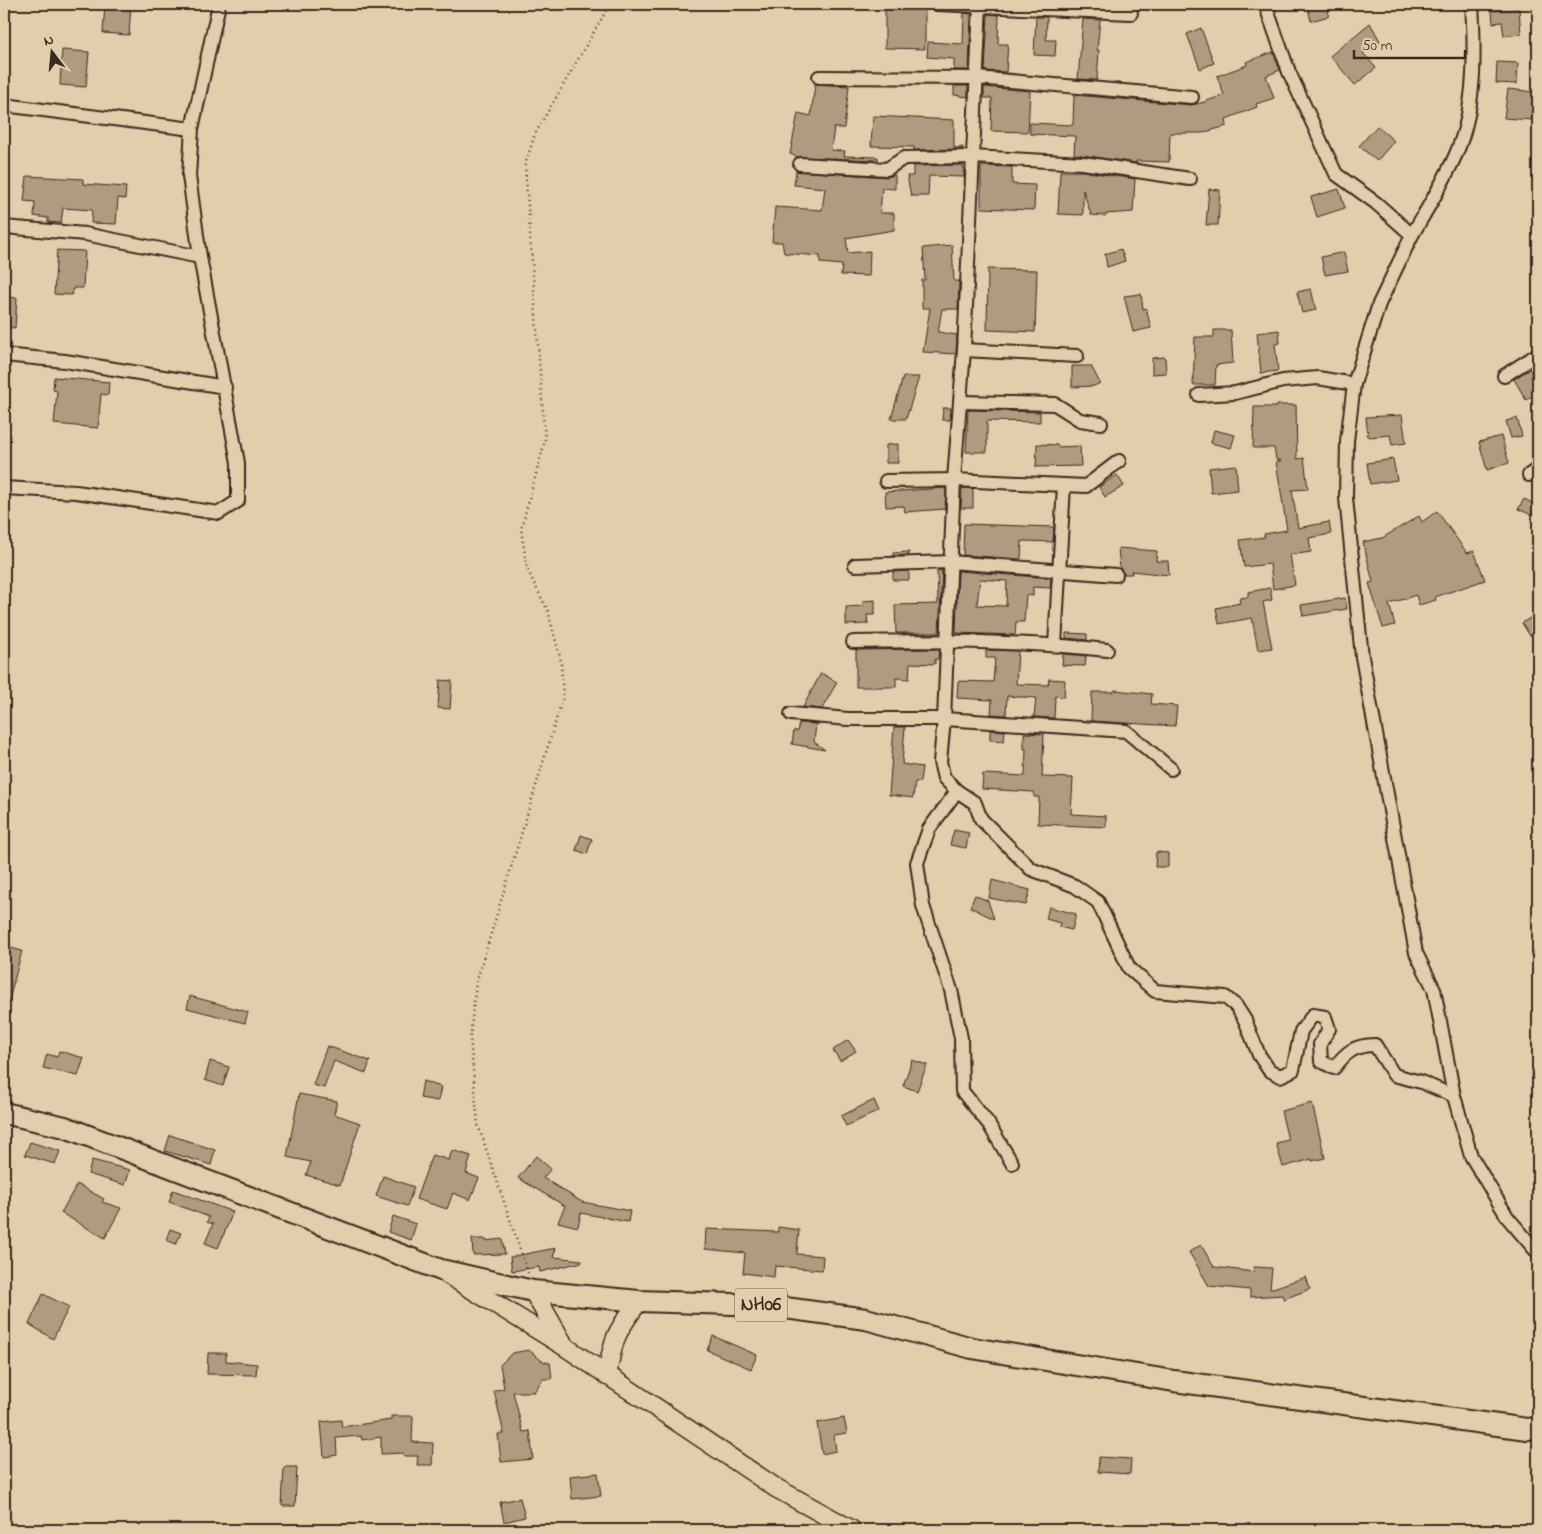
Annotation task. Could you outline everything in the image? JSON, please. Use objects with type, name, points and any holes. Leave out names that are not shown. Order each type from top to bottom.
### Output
[{"type":"main road","name":"NH06","points":[[4,1113],[65,1127],[441,1270],[533,1291],[639,1301],[764,1305],[866,1319],[972,1348],[1184,1382],[1518,1427],[1538,1428]]},
{"type":"main road","points":[[441,1270],[564,1346],[776,1488],[852,1530]]},
{"type":"main road","points":[[533,1291],[564,1346]]},
{"type":"main road","points":[[607,1376],[611,1347],[616,1334],[639,1301]]},
{"type":"street","points":[[4,488],[76,492],[219,513],[238,501],[238,463],[200,257],[189,176],[192,129],[219,4]]},
{"type":"street","points":[[937,4],[980,4],[1131,13]]},
{"type":"street","points":[[980,4],[964,350],[954,480],[944,720],[940,762],[944,778],[957,791],[975,803],[981,819],[1031,869],[1075,886],[1098,902],[1129,968],[1155,991],[1225,997],[1236,1006],[1269,1070],[1280,1076],[1293,1070],[1301,1031],[1313,1015],[1325,1017],[1328,1029],[1320,1044],[1321,1061],[1334,1068],[1346,1052],[1360,1046],[1375,1046],[1394,1075],[1421,1082],[1454,1096]]},
{"type":"street","points":[[1264,4],[1289,72],[1336,174],[1376,203],[1412,235]]},
{"type":"street","points":[[1472,4],[1474,60],[1470,104],[1456,153],[1378,304],[1354,384],[1347,441],[1346,498],[1362,657],[1416,953],[1434,989],[1454,1096],[1471,1156],[1508,1218],[1538,1253]]},
{"type":"street","points":[[819,77],[977,78],[1192,97]]},
{"type":"street","points":[[4,105],[192,129]]},
{"type":"street","points":[[800,164],[887,170],[904,158],[972,157],[1083,164],[1190,179]]},
{"type":"street","points":[[4,227],[85,234],[200,257]]},
{"type":"street","points":[[964,350],[1077,356]]},
{"type":"street","points":[[1504,376],[1538,354]]},
{"type":"street","points":[[4,355],[65,361],[225,387]]},
{"type":"street","points":[[1199,395],[1235,394],[1283,381],[1318,378],[1354,384]]},
{"type":"street","points":[[960,402],[1055,404],[1080,420],[1101,423]]},
{"type":"street","points":[[886,481],[954,480],[1086,486],[1118,461]]},
{"type":"street","points":[[1055,645],[1064,485]]},
{"type":"street","points":[[854,565],[950,562],[1116,574]]},
{"type":"street","points":[[853,642],[946,640],[1055,645],[1107,650]]},
{"type":"street","points":[[791,714],[848,719],[944,720],[1126,731],[1171,769]]},
{"type":"street","points":[[957,791],[929,829],[917,863],[923,906],[951,990],[961,1038],[962,1091],[988,1123],[1012,1163]]},
{"type":"path","points":[[533,1291],[478,1125],[470,1037],[476,984],[563,696],[561,660],[548,611],[526,569],[521,529],[545,440],[525,165],[535,134],[610,4]]},
{"type":"building","points":[[105,4],[131,4],[129,35],[103,33]]},
{"type":"building","points":[[1307,4],[1327,4],[1329,16],[1311,21]]},
{"type":"building","points":[[885,7],[925,8],[925,49],[885,48]]},
{"type":"building","points":[[1519,9],[1521,34],[1504,36],[1502,22],[1493,23],[1492,11]]},
{"type":"building","points":[[964,13],[971,14],[969,70],[954,70],[954,59],[927,57],[928,42],[963,44]]},
{"type":"building","points":[[988,14],[999,15],[998,44],[1008,44],[1006,72],[985,71]]},
{"type":"building","points":[[1036,17],[1047,17],[1046,40],[1056,40],[1055,56],[1034,55]]},
{"type":"building","points":[[1083,19],[1100,20],[1097,80],[1078,79]]},
{"type":"building","points":[[1370,23],[1380,41],[1363,53],[1376,68],[1355,85],[1330,56]]},
{"type":"building","points":[[1201,28],[1214,63],[1200,69],[1187,34]]},
{"type":"building","points":[[62,50],[89,52],[86,87],[60,85]]},
{"type":"building","points":[[1273,52],[1280,70],[1266,76],[1274,98],[1256,104],[1257,107],[1226,119],[1227,126],[1202,133],[1170,133],[1169,162],[1136,161],[1136,163],[1074,154],[1075,136],[1030,134],[1030,123],[1073,125],[1074,95],[1191,105],[1201,103],[1224,95],[1217,76],[1247,65],[1246,62]]},
{"type":"building","points":[[1497,62],[1518,63],[1517,84],[1496,83]]},
{"type":"building","points":[[815,84],[849,86],[844,128],[834,128],[831,150],[845,151],[844,156],[878,157],[878,160],[797,157],[790,154],[798,113],[811,116]]},
{"type":"building","points":[[954,86],[968,86],[968,97],[954,95]]},
{"type":"building","points":[[984,87],[1030,91],[1028,132],[991,131],[992,98],[984,98]]},
{"type":"building","points":[[1508,89],[1535,92],[1531,120],[1504,118]]},
{"type":"building","points":[[873,116],[954,120],[954,148],[963,147],[963,149],[914,150],[914,147],[871,146]]},
{"type":"building","points":[[1377,126],[1394,141],[1377,161],[1359,146]]},
{"type":"building","points":[[963,165],[964,177],[929,176],[928,196],[911,196],[907,176],[913,176],[913,166]]},
{"type":"building","points":[[981,166],[1012,167],[1012,184],[1035,185],[1034,210],[981,208]]},
{"type":"building","points":[[796,171],[887,177],[895,175],[895,189],[882,188],[880,213],[894,213],[894,230],[846,238],[848,253],[870,251],[869,276],[841,275],[842,265],[820,263],[820,256],[784,253],[782,242],[772,242],[775,207],[822,210],[825,188],[794,185]]},
{"type":"building","points":[[1060,171],[1082,171],[1135,179],[1133,212],[1106,214],[1106,216],[1091,215],[1083,190],[1083,215],[1058,214]]},
{"type":"building","points":[[27,176],[83,179],[83,184],[126,187],[125,199],[118,198],[116,224],[91,223],[92,210],[63,208],[61,223],[48,222],[48,218],[34,216],[35,202],[24,201]]},
{"type":"building","points":[[1209,189],[1220,190],[1218,225],[1206,225]]},
{"type":"building","points":[[1339,189],[1345,208],[1317,217],[1311,197]]},
{"type":"building","points":[[952,245],[954,281],[959,281],[958,309],[942,309],[938,332],[957,335],[956,354],[923,352],[930,308],[922,308],[922,280],[925,280],[923,248]]},
{"type":"building","points":[[1121,249],[1125,261],[1107,267],[1105,254]]},
{"type":"building","points":[[57,250],[85,251],[83,288],[73,288],[72,295],[54,294]]},
{"type":"building","points":[[1344,252],[1348,271],[1325,275],[1321,257]]},
{"type":"building","points":[[988,269],[1037,270],[1035,332],[987,330]]},
{"type":"building","points":[[1311,289],[1316,310],[1302,313],[1297,292]]},
{"type":"building","points":[[1141,294],[1143,309],[1146,308],[1151,328],[1133,332],[1124,296]]},
{"type":"building","points":[[4,297],[17,298],[15,328],[4,326]]},
{"type":"building","points":[[1214,330],[1231,330],[1233,363],[1216,365],[1215,385],[1193,385],[1195,337],[1214,337]]},
{"type":"building","points":[[1279,330],[1280,343],[1275,344],[1278,371],[1261,373],[1257,333]]},
{"type":"building","points":[[1165,357],[1166,373],[1152,374],[1152,358]]},
{"type":"building","points":[[1072,366],[1091,366],[1100,383],[1094,386],[1072,387]]},
{"type":"building","points":[[1538,367],[1538,393],[1526,400],[1514,379],[1531,368],[1533,371]]},
{"type":"building","points":[[54,377],[109,382],[108,395],[101,394],[98,428],[54,424],[57,391],[53,390]]},
{"type":"building","points":[[903,377],[919,377],[906,419],[891,419]]},
{"type":"building","points":[[1277,405],[1296,405],[1297,459],[1304,458],[1308,489],[1292,490],[1298,528],[1329,522],[1331,534],[1309,538],[1311,552],[1290,555],[1295,585],[1273,589],[1270,564],[1244,567],[1240,540],[1265,537],[1264,534],[1287,530],[1276,461],[1281,461],[1276,459],[1274,448],[1253,448],[1254,407],[1277,407]]},
{"type":"building","points":[[943,408],[951,408],[950,420],[942,420]]},
{"type":"building","points":[[968,410],[1040,412],[1040,422],[987,421],[987,452],[966,452]]},
{"type":"building","points":[[1402,415],[1406,443],[1392,445],[1390,435],[1368,437],[1366,417]]},
{"type":"building","points":[[1517,418],[1522,436],[1511,438],[1506,421]]},
{"type":"building","points":[[1214,430],[1235,435],[1231,448],[1211,443]]},
{"type":"building","points":[[1501,436],[1509,463],[1487,470],[1479,442]]},
{"type":"building","points":[[898,444],[898,463],[886,463],[886,445]]},
{"type":"building","points":[[1037,444],[1058,445],[1058,447],[1080,446],[1081,466],[1036,467]]},
{"type":"building","points":[[1393,459],[1397,480],[1370,484],[1367,463]]},
{"type":"building","points":[[1236,465],[1238,490],[1211,493],[1209,468]]},
{"type":"building","points":[[1117,475],[1124,486],[1105,497],[1099,487]]},
{"type":"building","points":[[946,488],[945,509],[905,512],[904,506],[886,507],[885,492]]},
{"type":"building","points":[[962,488],[973,489],[973,508],[961,508]]},
{"type":"building","points":[[1524,499],[1537,505],[1532,515],[1518,509]]},
{"type":"building","points":[[1437,511],[1467,553],[1474,551],[1485,580],[1435,597],[1436,600],[1419,605],[1416,595],[1389,604],[1395,625],[1383,628],[1369,583],[1373,582],[1363,542],[1382,538],[1419,516],[1422,522]]},
{"type":"building","points":[[964,524],[1054,527],[1053,542],[1022,541],[1021,559],[963,555]]},
{"type":"building","points":[[1118,548],[1157,551],[1156,561],[1168,561],[1169,575],[1131,571],[1132,574],[1124,574],[1120,568]]},
{"type":"building","points":[[909,552],[909,555],[893,556],[893,553]]},
{"type":"building","points":[[942,570],[939,633],[896,633],[895,605],[938,604],[937,571]]},
{"type":"building","points":[[909,571],[909,580],[893,580],[893,572]]},
{"type":"building","points":[[958,571],[1051,578],[1050,588],[1033,587],[1033,596],[1026,595],[1024,622],[1016,622],[1015,635],[956,633]],"holes":[[[980,579],[1007,581],[1006,606],[977,605]]]},
{"type":"building","points":[[1270,588],[1272,600],[1263,602],[1272,648],[1258,650],[1252,618],[1219,624],[1216,608],[1240,603],[1239,598],[1248,597],[1248,592]]},
{"type":"building","points":[[1345,598],[1347,609],[1303,616],[1301,605]]},
{"type":"building","points":[[875,600],[875,615],[867,615],[868,624],[846,625],[846,607],[863,606],[863,601]]},
{"type":"building","points":[[1538,613],[1538,631],[1530,636],[1522,623]]},
{"type":"building","points":[[1066,633],[1087,634],[1087,640],[1066,638]]},
{"type":"building","points":[[939,649],[938,659],[935,659],[935,664],[910,663],[909,679],[896,678],[896,687],[856,687],[856,650]]},
{"type":"building","points":[[986,650],[1018,651],[1016,684],[1048,685],[1049,679],[1065,680],[1064,697],[1055,696],[1054,718],[1034,717],[1036,698],[1007,696],[1006,715],[991,714],[992,700],[957,698],[958,681],[993,682],[995,658],[986,658]]},
{"type":"building","points":[[1063,654],[1086,656],[1085,666],[1062,665]]},
{"type":"building","points":[[821,673],[837,682],[822,709],[803,707]]},
{"type":"building","points":[[440,680],[452,681],[450,709],[438,708]]},
{"type":"building","points":[[1115,690],[1152,694],[1151,704],[1177,706],[1175,726],[1091,721],[1092,692],[1113,692]]},
{"type":"building","points":[[799,723],[816,724],[814,742],[825,750],[792,744],[794,730],[797,732]]},
{"type":"building","points":[[894,727],[905,727],[902,764],[922,767],[920,782],[915,782],[913,798],[889,795]]},
{"type":"building","points":[[990,730],[1005,731],[1004,741],[990,740]]},
{"type":"building","points":[[1024,733],[1044,734],[1042,777],[1073,778],[1071,814],[1106,816],[1106,827],[1038,824],[1039,797],[1034,797],[1034,792],[982,789],[983,774],[1025,776],[1026,749],[1024,749]]},
{"type":"building","points":[[954,830],[969,833],[966,848],[950,845]]},
{"type":"building","points":[[581,835],[592,839],[587,854],[576,850]]},
{"type":"building","points":[[1156,852],[1168,853],[1168,867],[1155,867]]},
{"type":"building","points":[[992,880],[1030,890],[1026,905],[989,898]]},
{"type":"building","points":[[975,895],[988,901],[994,919],[970,907]]},
{"type":"building","points":[[1049,907],[1076,914],[1072,930],[1059,927],[1060,923],[1046,919]]},
{"type":"building","points":[[4,946],[22,951],[8,1003],[4,1002]]},
{"type":"building","points":[[190,996],[248,1012],[245,1023],[187,1008]]},
{"type":"building","points":[[848,1040],[856,1051],[840,1061],[833,1050]]},
{"type":"building","points":[[327,1046],[370,1061],[366,1073],[334,1061],[324,1088],[313,1085]]},
{"type":"building","points":[[59,1051],[84,1058],[78,1076],[43,1068],[47,1054],[57,1057]]},
{"type":"building","points":[[912,1060],[927,1065],[917,1091],[903,1086]]},
{"type":"building","points":[[210,1061],[229,1067],[223,1086],[205,1080]]},
{"type":"building","points":[[423,1081],[441,1087],[438,1101],[420,1098]]},
{"type":"building","points":[[299,1094],[337,1101],[334,1114],[360,1123],[340,1185],[306,1175],[311,1162],[287,1157]]},
{"type":"building","points":[[874,1100],[879,1111],[846,1126],[841,1116]]},
{"type":"building","points":[[1312,1103],[1325,1158],[1312,1161],[1312,1159],[1283,1167],[1276,1143],[1288,1140],[1281,1111]]},
{"type":"building","points":[[170,1135],[215,1150],[211,1165],[165,1151]]},
{"type":"building","points":[[30,1142],[60,1151],[55,1164],[25,1155]]},
{"type":"building","points":[[452,1150],[471,1156],[466,1173],[479,1178],[470,1200],[453,1193],[447,1209],[416,1199],[432,1155],[449,1160]]},
{"type":"building","points":[[536,1156],[551,1169],[543,1178],[582,1202],[630,1211],[628,1222],[581,1213],[578,1227],[558,1222],[565,1206],[518,1178]]},
{"type":"building","points":[[92,1160],[130,1170],[125,1185],[88,1174]]},
{"type":"building","points":[[383,1176],[414,1187],[407,1206],[376,1196]]},
{"type":"building","points":[[77,1184],[104,1199],[102,1202],[121,1208],[105,1238],[61,1213]]},
{"type":"building","points":[[173,1190],[233,1212],[218,1248],[205,1243],[213,1224],[207,1222],[209,1217],[169,1202]]},
{"type":"building","points":[[393,1216],[416,1224],[411,1240],[388,1232]]},
{"type":"building","points":[[778,1227],[799,1230],[797,1254],[823,1256],[822,1270],[775,1266],[774,1277],[743,1273],[745,1253],[705,1249],[706,1229],[778,1232]]},
{"type":"building","points":[[170,1229],[181,1233],[176,1244],[166,1240]]},
{"type":"building","points":[[472,1239],[485,1239],[485,1241],[502,1239],[505,1254],[473,1255]]},
{"type":"building","points":[[1201,1245],[1214,1267],[1254,1272],[1254,1267],[1272,1268],[1270,1289],[1306,1277],[1310,1289],[1284,1299],[1283,1295],[1250,1297],[1250,1290],[1209,1286],[1189,1252]]},
{"type":"building","points":[[556,1248],[553,1257],[582,1260],[582,1262],[540,1272],[539,1267],[512,1271],[510,1257]]},
{"type":"building","points":[[43,1294],[69,1307],[53,1339],[29,1324]]},
{"type":"building","points":[[713,1336],[757,1355],[751,1369],[707,1350]]},
{"type":"building","points":[[529,1350],[542,1361],[550,1363],[552,1379],[543,1379],[534,1392],[513,1392],[523,1432],[530,1431],[533,1459],[501,1462],[498,1434],[504,1434],[494,1391],[504,1388],[500,1365],[512,1353]]},
{"type":"building","points":[[208,1353],[226,1353],[226,1361],[257,1364],[256,1375],[207,1374]]},
{"type":"building","points":[[391,1416],[413,1416],[412,1442],[433,1443],[432,1465],[417,1465],[418,1456],[403,1456],[403,1453],[381,1454],[381,1437],[362,1440],[361,1436],[336,1438],[337,1455],[324,1457],[321,1422],[341,1420],[342,1427],[391,1420]]},
{"type":"building","points":[[844,1418],[847,1433],[834,1435],[836,1451],[822,1454],[817,1423]]},
{"type":"building","points":[[1099,1457],[1131,1459],[1130,1474],[1098,1472]]},
{"type":"building","points":[[284,1467],[297,1467],[295,1506],[282,1506]]},
{"type":"building","points":[[598,1473],[601,1496],[572,1499],[570,1476]]},
{"type":"building","points":[[520,1498],[525,1517],[504,1522],[500,1502]]}]
